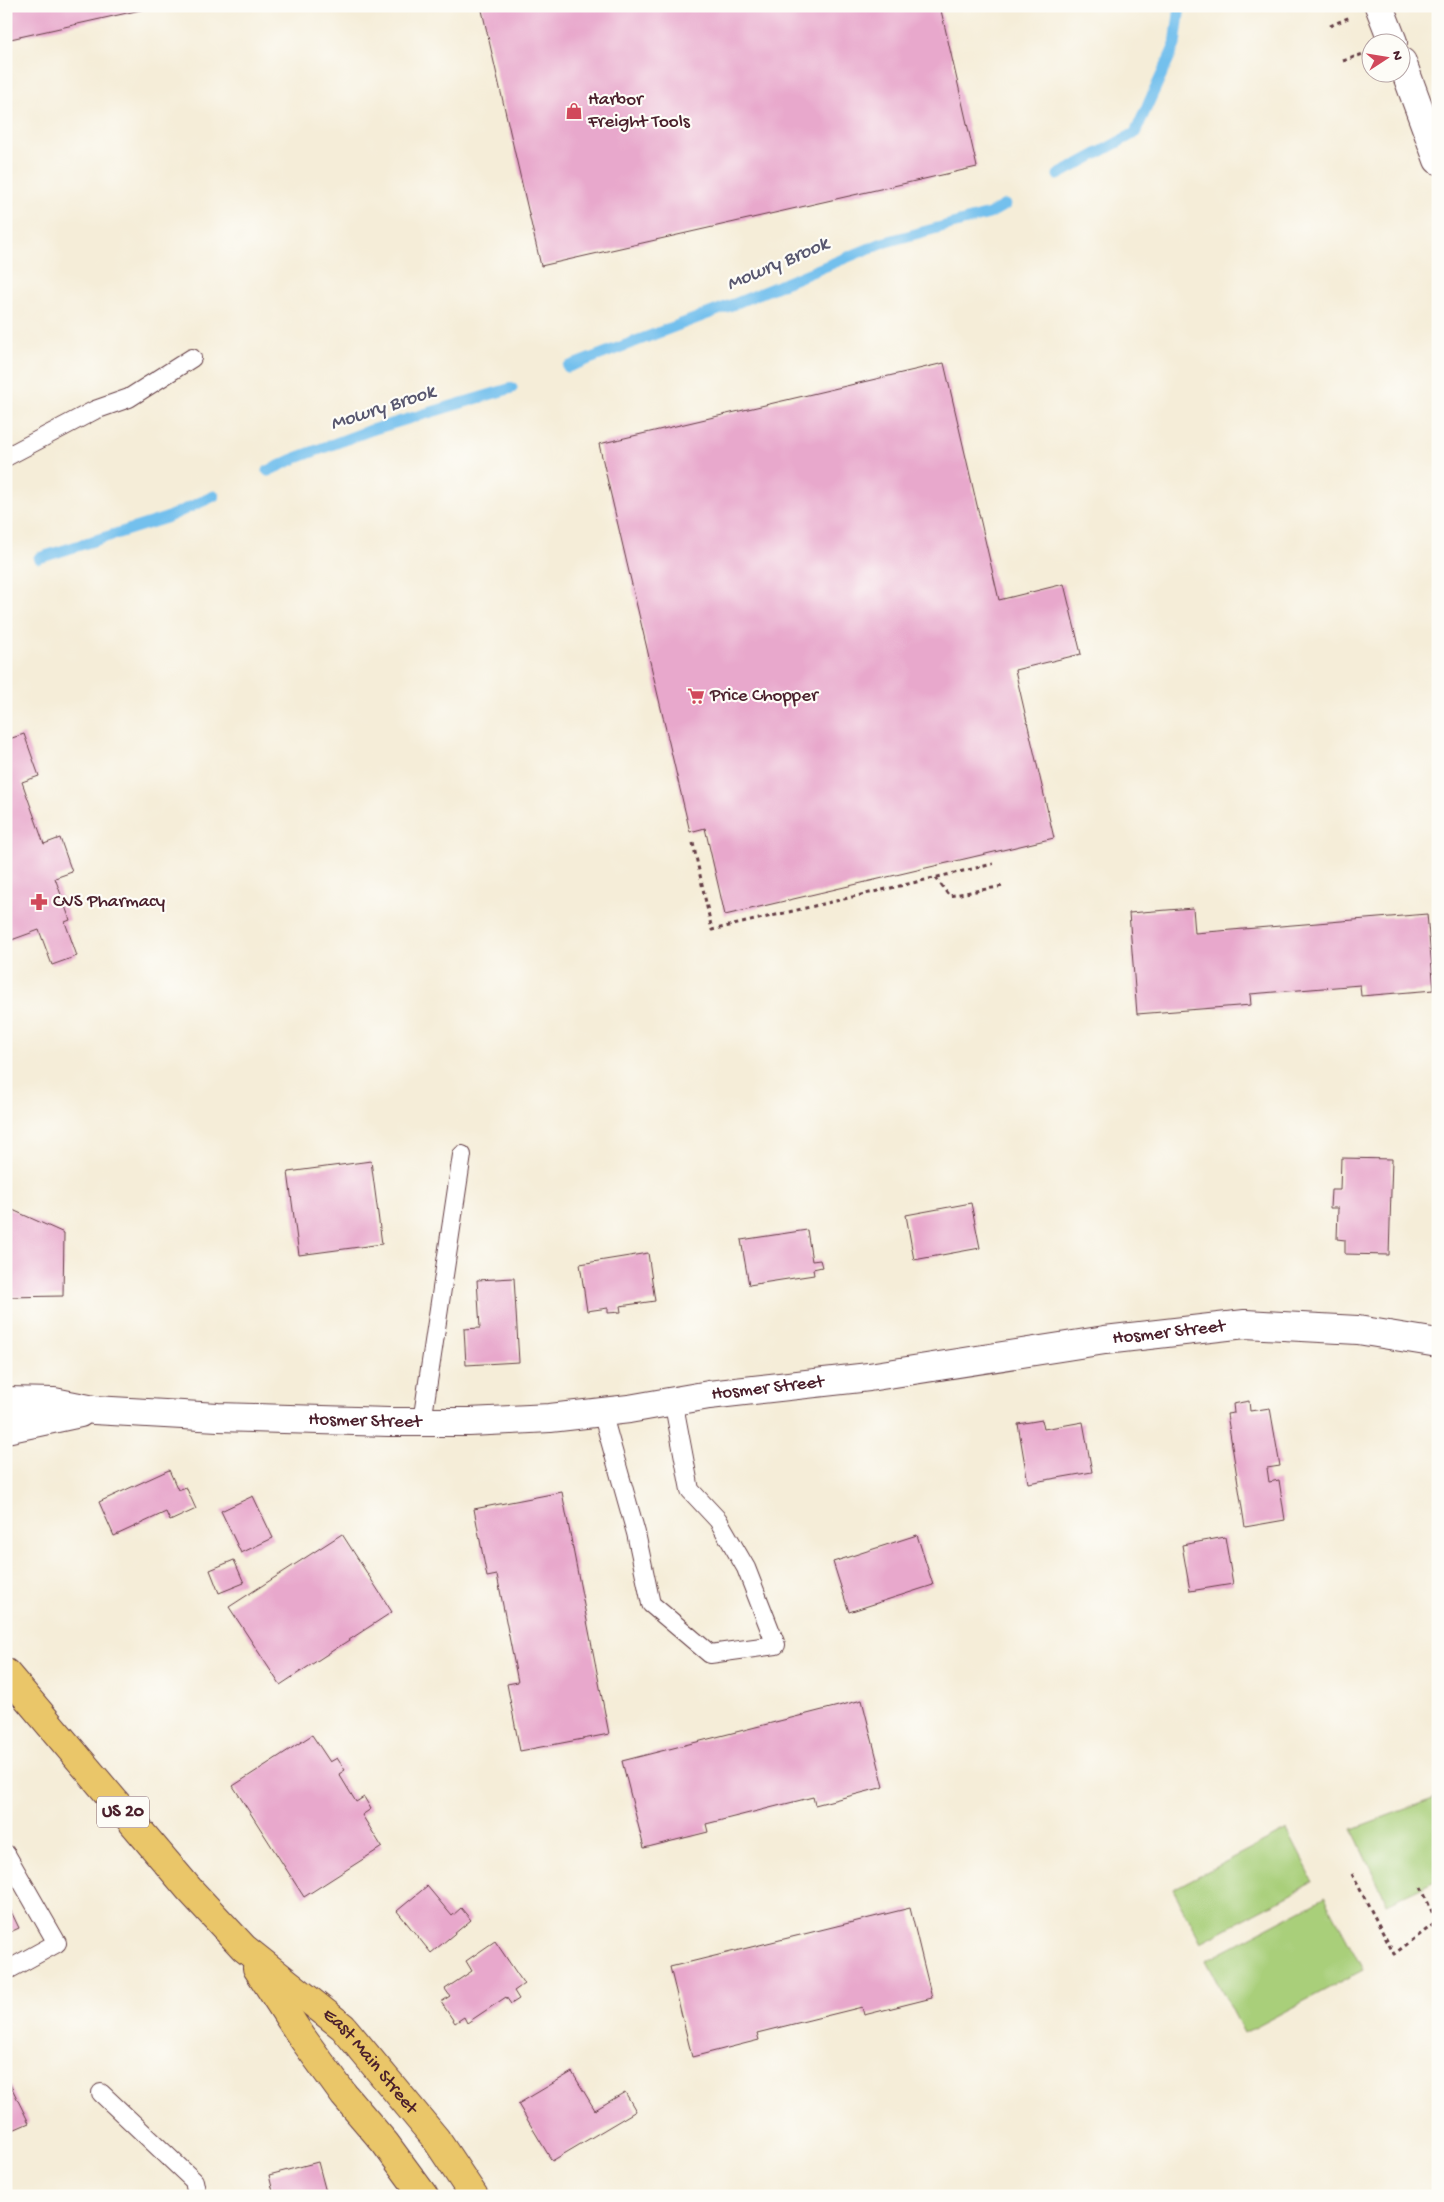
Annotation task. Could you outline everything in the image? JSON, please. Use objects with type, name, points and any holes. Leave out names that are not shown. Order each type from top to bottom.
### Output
[{"type":"main road","name":"East Main Street","points":[[9,1674],[189,1889],[244,1948],[343,2028],[436,2138],[474,2196]]},
{"type":"main road","name":"East Main Street","points":[[244,1948],[300,2036],[344,2095],[385,2143],[424,2196]]},
{"type":"street","points":[[1378,6],[1389,32]]},
{"type":"street","points":[[1409,82],[1438,160]]},
{"type":"street","name":"Hosmer Street","points":[[6,1401],[54,1402],[94,1410],[227,1418],[422,1422],[541,1419],[602,1412],[673,1400],[869,1377],[1095,1341],[1245,1324],[1358,1330],[1438,1343]]},
{"type":"street","name":"Hosmer Street","points":[[6,1429],[94,1410]]},
{"type":"lane","points":[[6,458],[95,410],[130,398],[192,358]]},
{"type":"lane","points":[[422,1422],[462,1155]]},
{"type":"lane","points":[[602,1412],[636,1533],[650,1604],[710,1654],[776,1645],[746,1568],[718,1520],[690,1490],[673,1400]]},
{"type":"lane","points":[[6,1854],[57,1943],[6,1971]]},
{"type":"lane","points":[[101,2093],[194,2181],[198,2196]]},
{"type":"path","points":[[693,843],[712,930],[993,864]]},
{"type":"path","points":[[936,878],[949,896],[1003,886]]},
{"type":"path","points":[[1352,1874],[1394,1954],[1438,1922],[1421,1887]]},
{"type":"green space","points":[[1438,1797],[1438,1879],[1387,1903],[1352,1829]]},
{"type":"green space","points":[[1287,1830],[1314,1882],[1201,1942],[1173,1889]]},
{"type":"green space","points":[[1325,1897],[1363,1970],[1244,2033],[1206,1960]]},
{"type":"building","points":[[6,6],[154,6],[154,7],[6,40]]},
{"type":"building","points":[[481,6],[940,6],[977,167],[541,266]]},
{"type":"building","points":[[944,363],[999,600],[1064,584],[1081,654],[1015,670],[1054,838],[725,915],[705,828],[690,832],[599,444]]},
{"type":"building","points":[[6,732],[9,739],[24,734],[39,776],[22,782],[44,844],[60,838],[72,872],[55,878],[70,920],[65,922],[77,956],[52,965],[39,930],[6,942]]},
{"type":"building","points":[[1193,908],[1195,933],[1427,914],[1434,990],[1361,996],[1360,985],[1250,994],[1251,1005],[1137,1014],[1129,913]]},
{"type":"building","points":[[1341,1158],[1392,1159],[1389,1255],[1345,1254],[1345,1240],[1337,1239],[1338,1208],[1330,1208],[1331,1190],[1340,1190]]},
{"type":"building","points":[[371,1161],[382,1244],[299,1255],[288,1172]]},
{"type":"building","points":[[971,1203],[980,1248],[914,1260],[906,1215]]},
{"type":"building","points":[[6,1207],[64,1233],[63,1296],[6,1297]]},
{"type":"building","points":[[807,1230],[812,1261],[820,1260],[822,1267],[813,1269],[814,1275],[749,1285],[741,1240]]},
{"type":"building","points":[[648,1253],[655,1301],[620,1306],[621,1312],[608,1313],[608,1308],[587,1311],[580,1264]]},
{"type":"building","points":[[514,1278],[519,1362],[466,1365],[464,1329],[480,1328],[477,1280]]},
{"type":"building","points":[[1249,1401],[1250,1411],[1270,1408],[1280,1466],[1267,1468],[1269,1482],[1279,1480],[1285,1520],[1245,1527],[1227,1414],[1234,1413],[1233,1404]]},
{"type":"building","points":[[1042,1420],[1044,1429],[1083,1422],[1092,1472],[1028,1483],[1018,1424]]},
{"type":"building","points":[[169,1470],[178,1490],[186,1487],[196,1509],[170,1521],[166,1512],[114,1536],[99,1502]]},
{"type":"building","points":[[562,1492],[609,1734],[520,1751],[507,1684],[518,1682],[497,1575],[487,1577],[474,1509]]},
{"type":"building","points":[[253,1496],[273,1538],[241,1553],[221,1511]]},
{"type":"building","points":[[342,1534],[392,1612],[280,1685],[229,1607]]},
{"type":"building","points":[[917,1535],[933,1585],[849,1612],[833,1562]]},
{"type":"building","points":[[1225,1537],[1233,1584],[1190,1591],[1182,1545]]},
{"type":"building","points":[[234,1560],[244,1583],[219,1593],[210,1570]]},
{"type":"building","points":[[862,1700],[884,1787],[815,1805],[813,1797],[706,1824],[708,1832],[644,1848],[622,1761]]},
{"type":"building","points":[[312,1735],[330,1762],[337,1758],[345,1770],[339,1774],[356,1802],[364,1797],[371,1809],[362,1815],[382,1847],[304,1897],[233,1786]]},
{"type":"building","points":[[427,1886],[452,1916],[461,1908],[471,1920],[431,1953],[397,1911]]},
{"type":"building","points":[[6,1901],[19,1928],[6,1934]]},
{"type":"building","points":[[910,1908],[932,1998],[864,2015],[862,2007],[757,2033],[759,2040],[692,2057],[670,1967]]},
{"type":"building","points":[[495,1941],[524,1984],[514,1991],[519,1999],[511,2004],[506,1997],[467,2023],[464,2017],[455,2023],[441,2002],[450,1996],[445,1989],[472,1971],[466,1961]]},
{"type":"building","points":[[572,2072],[595,2110],[625,2092],[636,2111],[552,2161],[518,2104]]},
{"type":"building","points":[[6,2076],[29,2123],[6,2133]]},
{"type":"building","points":[[318,2162],[327,2196],[274,2196],[269,2175]]},
{"type":"waterway","name":"Mowry Brook","points":[[1058,175],[1135,133],[1175,45],[1180,6]]},
{"type":"waterway","name":"Mowry Brook","points":[[568,367],[734,304],[882,243],[989,214],[1005,205]]},
{"type":"waterway","name":"Mowry Brook","points":[[268,471],[296,458],[371,430],[512,388]]},
{"type":"waterway","name":"Mowry Brook","points":[[39,558],[166,518],[214,496]]},
{"type":"place","name":"Harbor Freight Tools","points":[[574,111]]},
{"type":"place","name":"Price Chopper","points":[[696,696]]},
{"type":"place","name":"CVS Pharmacy","points":[[39,902]]}]
